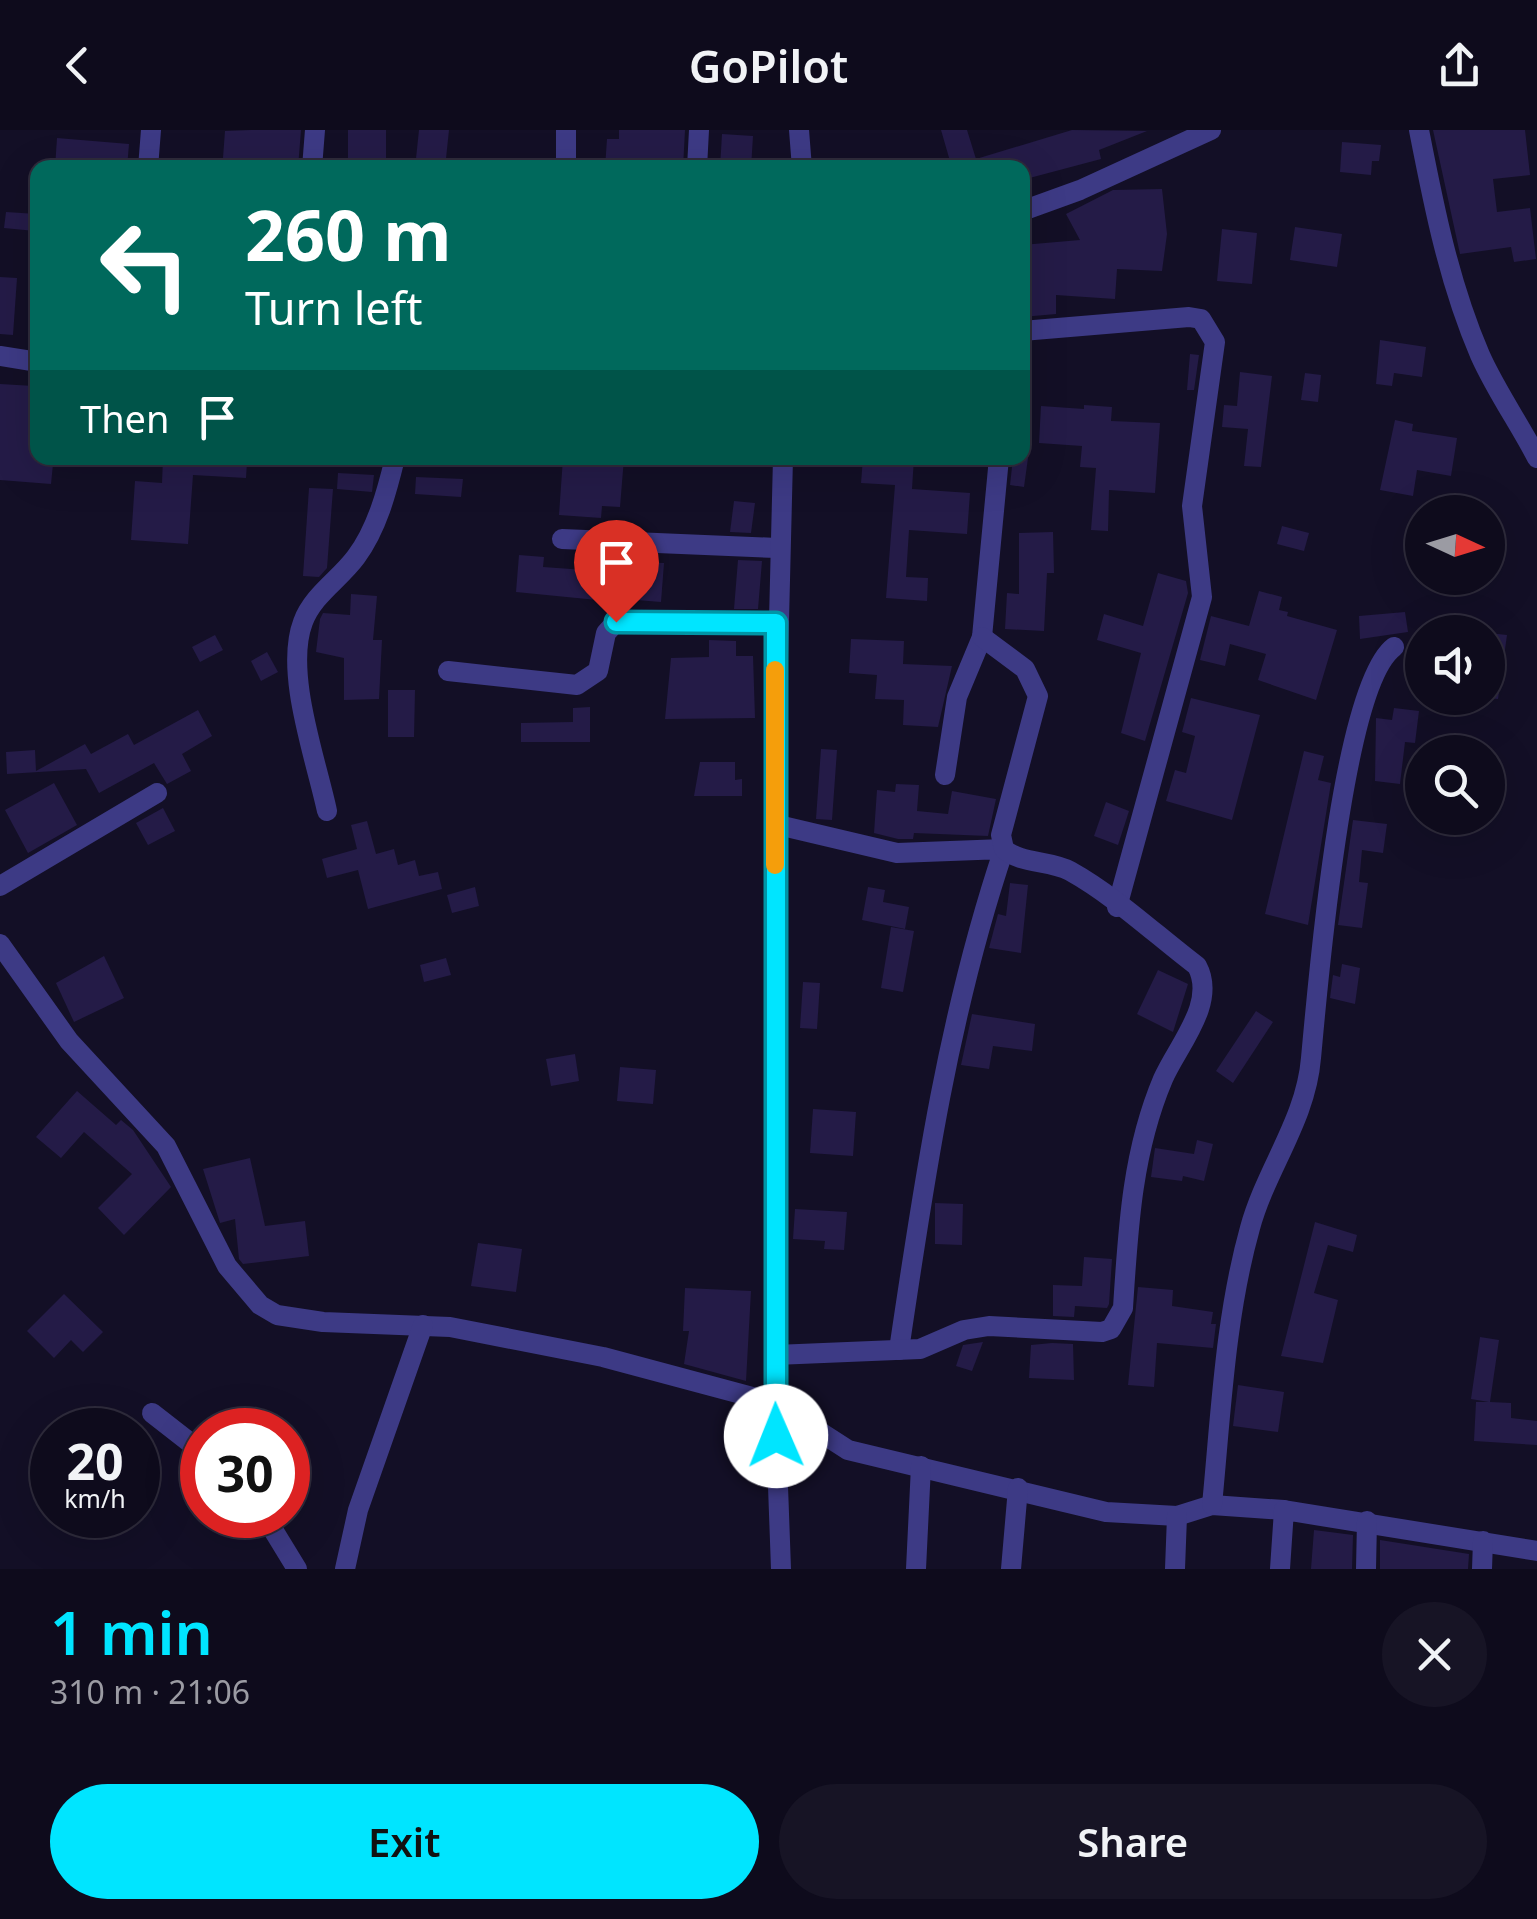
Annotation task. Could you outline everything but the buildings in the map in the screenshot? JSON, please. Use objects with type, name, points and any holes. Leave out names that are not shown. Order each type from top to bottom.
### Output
[{"type":"street","points":[[149,160],[151,130]]},
{"type":"street","points":[[313,160],[315,130]]},
{"type":"street","points":[[566,130],[566,160]]},
{"type":"street","points":[[697,160],[699,130]]},
{"type":"street","points":[[799,130],[801,160]]},
{"type":"street","points":[[1030,208],[1080,190],[1211,130]]},
{"type":"street","points":[[1419,130],[1448,268],[1461,307],[1494,384],[1537,458]]},
{"type":"street","points":[[1030,330],[1189,317],[1202,319],[1215,342],[1192,506],[1202,597],[1118,907]]},
{"type":"street","points":[[0,356],[30,361]]},
{"type":"street","points":[[328,811],[301,692],[298,639],[312,605],[356,557],[369,535],[393,465]]},
{"type":"street","points":[[781,1569],[774,1403],[774,824],[783,465]]},
{"type":"street","points":[[945,774],[957,697],[982,636],[998,465]]},
{"type":"street","points":[[562,540],[778,548]]},
{"type":"street","points":[[448,670],[577,684],[598,671],[606,633],[616,622],[776,623]]},
{"type":"street","points":[[900,1350],[938,1097],[973,939],[1004,849],[1001,835],[1038,696],[1025,669],[982,636]]},
{"type":"street","points":[[1212,1505],[1226,1362],[1245,1245],[1306,1088],[1315,982],[1339,820],[1373,673],[1394,647]]},
{"type":"street","points":[[0,886],[157,793]]},
{"type":"street","points":[[774,824],[897,853],[1004,849],[1012,856],[1066,869],[1197,966],[1204,992],[1152,1106],[1139,1150],[1119,1320],[1102,1332],[975,1328],[934,1345],[900,1350],[775,1354]]},
{"type":"street","points":[[0,944],[70,1042],[166,1146],[227,1266],[260,1305],[294,1319],[423,1325],[499,1335],[603,1358],[774,1403],[848,1450],[1106,1512],[1177,1516],[1212,1505],[1284,1510],[1537,1551]]},
{"type":"street","points":[[344,1569],[358,1510],[423,1325]]},
{"type":"street","points":[[160,1420],[180,1435]]},
{"type":"street","points":[[916,1569],[921,1466]]},
{"type":"street","points":[[1012,1569],[1018,1488]]},
{"type":"street","points":[[1280,1569],[1284,1510]]},
{"type":"street","points":[[1175,1569],[1177,1516]]},
{"type":"street","points":[[1366,1569],[1367,1521]]},
{"type":"street","points":[[278,1538],[297,1569]]},
{"type":"street","points":[[1482,1541],[1482,1569]]},
{"type":"slow traffic","points":[[775,670],[775,865]]},
{"type":"route","points":[[616,622],[776,623],[776,1436]]}]
